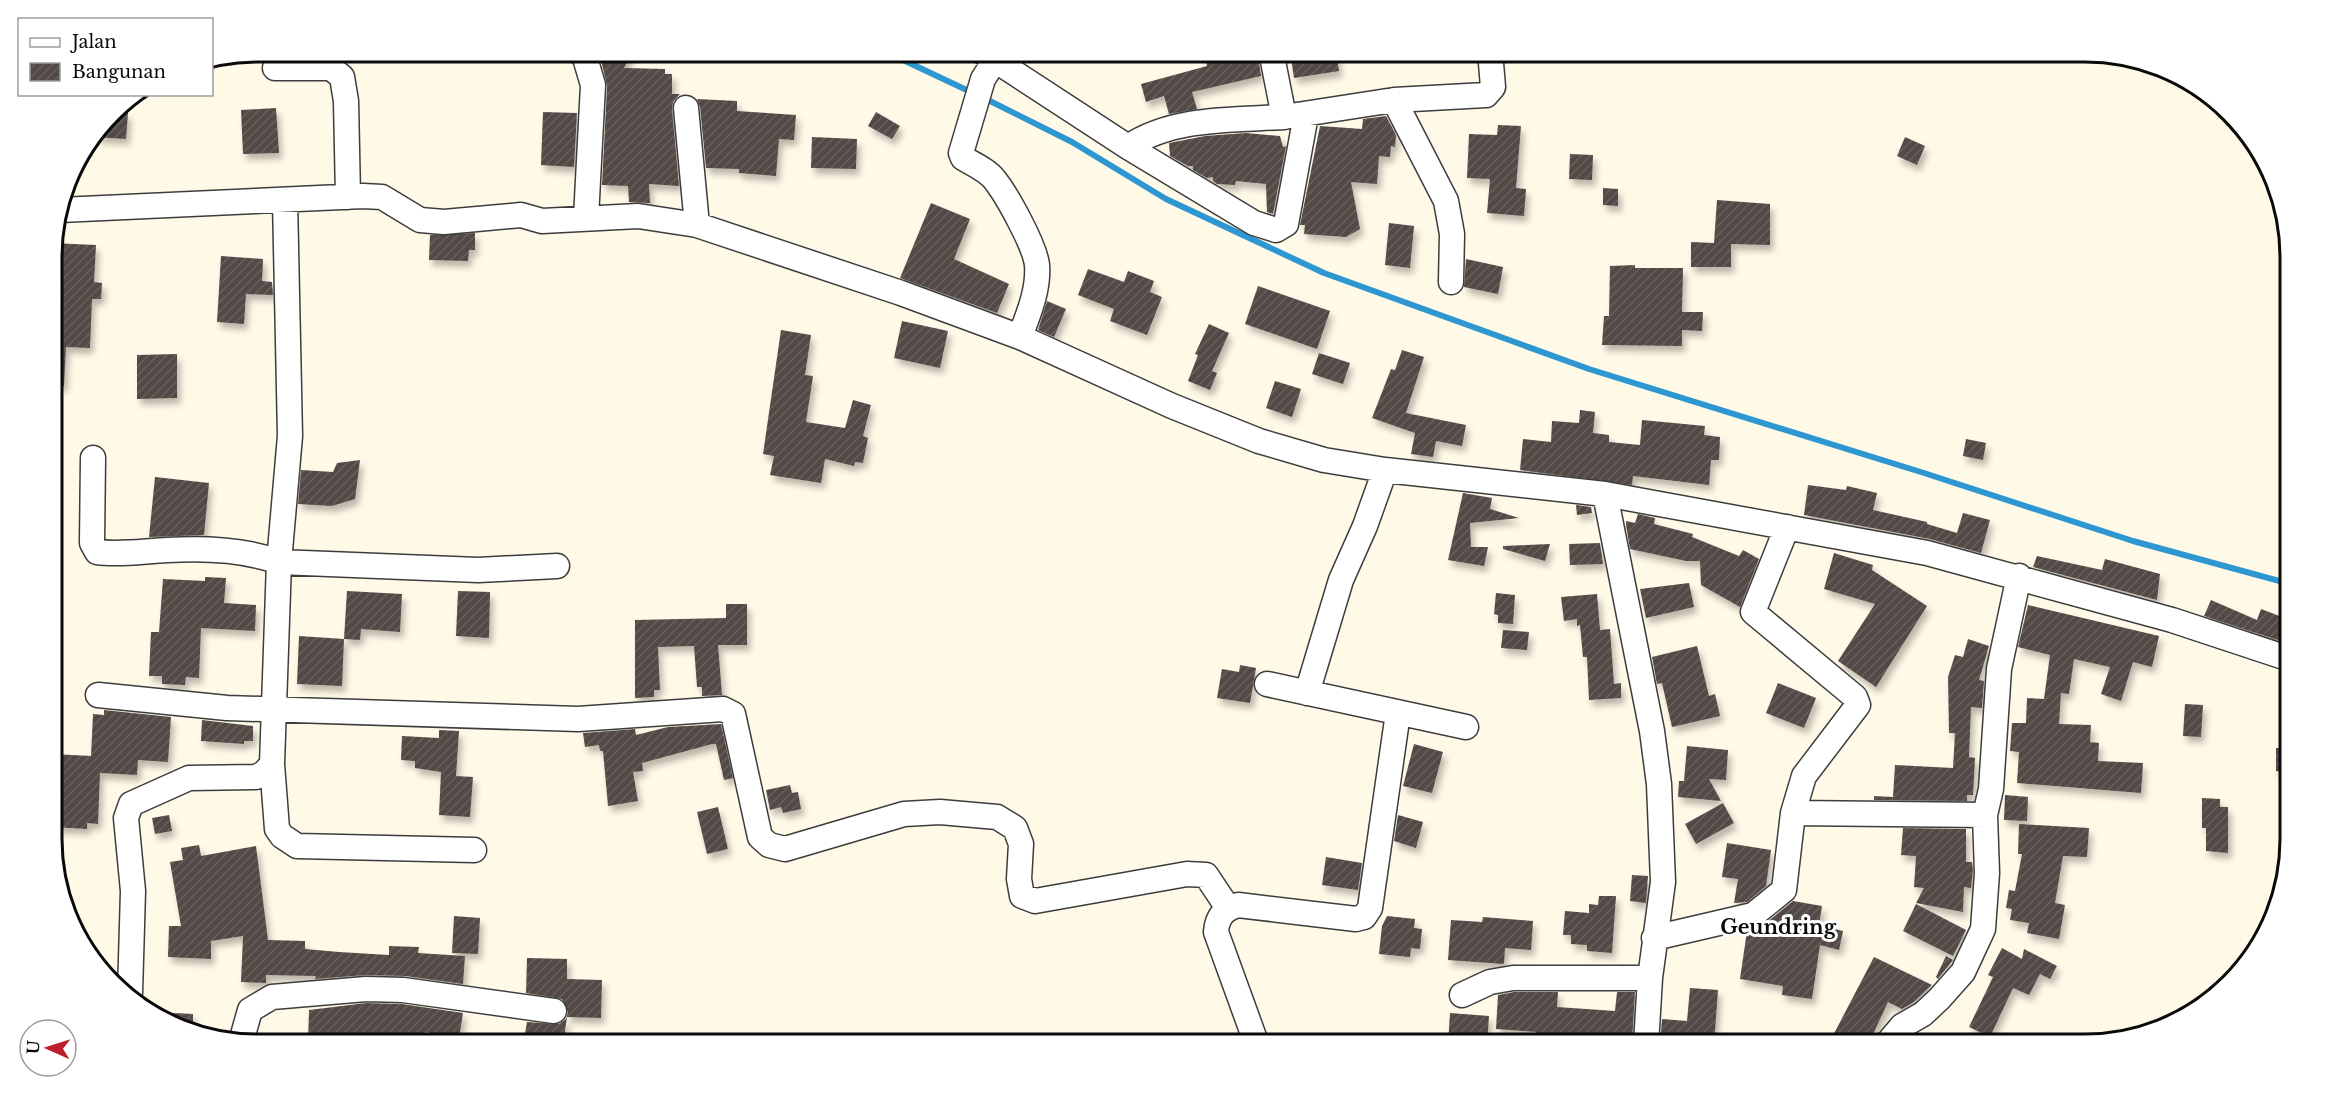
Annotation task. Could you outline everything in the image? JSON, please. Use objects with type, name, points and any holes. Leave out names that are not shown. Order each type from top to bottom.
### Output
[{"type":"street","points":[[586,62],[593,85],[586,218]]},
{"type":"street","points":[[990,62],[962,150],[963,158],[993,178],[1031,242],[1035,256],[1036,275],[1032,302],[1020,338]]},
{"type":"street","points":[[992,62],[1254,223],[1276,230],[1286,224],[1289,112],[1274,62]]},
{"type":"street","points":[[1121,142],[1173,128],[1217,121],[1394,100],[1486,94],[1493,87],[1491,62]]},
{"type":"street","points":[[275,68],[331,68],[342,77],[346,101],[348,197]]},
{"type":"street","points":[[1394,100],[1450,214],[1451,282]]},
{"type":"street","points":[[686,108],[697,225]]},
{"type":"street","points":[[67,210],[287,217],[348,197],[382,197],[420,220],[444,222],[638,216],[697,225],[901,293],[1020,338],[1172,406],[1259,441],[1324,460],[1385,470],[1605,494],[1927,553],[2019,576],[2172,620],[2280,656]]},
{"type":"street","points":[[287,217],[290,436],[279,562],[272,764],[277,829],[282,836],[297,846],[474,850]]},
{"type":"street","points":[[93,458],[92,543],[97,552],[109,554],[171,550],[257,554],[279,562],[478,570],[557,566]]},
{"type":"street","points":[[1307,693],[1341,580],[1365,526],[1385,470]]},
{"type":"street","points":[[1605,494],[1652,731],[1659,784],[1663,882],[1654,938],[1647,1034]]},
{"type":"street","points":[[1654,938],[1753,915],[1784,890],[1793,813],[1804,776],[1858,705],[1855,697],[1753,612],[1787,527]]},
{"type":"street","points":[[1895,1034],[1902,1026],[1923,1014],[1963,972],[1983,929],[1987,873],[1985,815],[1991,789],[1999,669],[2019,576]]},
{"type":"street","points":[[1267,684],[1466,727]]},
{"type":"street","points":[[98,695],[227,708],[578,719],[723,709],[733,714],[760,837],[769,845],[785,849],[904,814],[940,812],[997,817],[1015,828],[1021,844],[1019,879],[1022,896],[1035,901],[1187,874],[1206,875],[1228,908]]},
{"type":"street","points":[[1253,1034],[1216,932],[1217,921],[1228,908],[1238,905],[1264,906],[1356,919],[1364,917],[1370,908],[1398,713]]},
{"type":"street","points":[[130,988],[133,891],[126,818],[131,804],[189,778],[256,777],[264,773],[272,764]]},
{"type":"street","points":[[1793,813],[1985,815]]},
{"type":"street","points":[[1462,995],[1490,982],[1513,978],[1650,978]]},
{"type":"street","points":[[243,1033],[250,1010],[272,998],[366,989],[403,990],[554,1011]]},
{"type":"building","points":[[602,62],[627,62],[624,68],[665,69],[665,74],[672,74],[672,94],[680,94],[673,102],[672,109],[679,186],[649,184],[650,203],[629,202],[628,186],[602,185],[607,86]]},
{"type":"building","points":[[1206,62],[1259,62],[1261,76],[1192,92],[1197,109],[1169,114],[1164,96],[1146,102],[1141,84],[1207,66]]},
{"type":"building","points":[[1292,62],[1338,62],[1339,71],[1294,78]]},
{"type":"building","points":[[697,99],[737,101],[737,111],[796,115],[794,140],[779,139],[776,176],[739,173],[739,169],[706,168],[700,107]]},
{"type":"building","points":[[276,108],[279,153],[243,154],[241,110]]},
{"type":"building","points":[[543,112],[577,113],[574,167],[541,165]]},
{"type":"building","points":[[876,112],[900,126],[892,139],[868,126]]},
{"type":"building","points":[[125,113],[128,113],[126,139],[102,138]]},
{"type":"building","points":[[1386,116],[1396,135],[1395,147],[1391,146],[1390,157],[1379,156],[1377,184],[1351,182],[1360,229],[1346,237],[1304,234],[1305,225],[1300,225],[1320,126],[1362,129],[1363,119]]},
{"type":"building","points":[[1498,125],[1521,126],[1516,188],[1526,189],[1524,216],[1487,213],[1490,179],[1467,178],[1469,134],[1497,135]]},
{"type":"building","points":[[1246,133],[1280,136],[1283,147],[1286,146],[1273,214],[1267,212],[1266,184],[1236,181],[1235,185],[1217,184],[1213,181],[1213,177],[1207,178],[1193,170],[1193,166],[1188,166],[1170,156],[1169,143],[1205,136]]},
{"type":"building","points":[[812,137],[857,139],[856,169],[811,168]]},
{"type":"building","points":[[1905,137],[1925,146],[1917,165],[1897,156]]},
{"type":"building","points":[[1570,154],[1593,155],[1592,180],[1569,179]]},
{"type":"building","points":[[1603,188],[1618,189],[1618,206],[1603,205]]},
{"type":"building","points":[[1717,200],[1770,204],[1770,245],[1731,244],[1731,267],[1691,267],[1691,242],[1714,243]]},
{"type":"building","points":[[931,203],[970,219],[954,259],[1009,284],[997,313],[900,278]]},
{"type":"building","points":[[1389,223],[1414,226],[1410,268],[1385,265]]},
{"type":"building","points":[[475,233],[475,250],[469,250],[468,261],[429,260],[430,235]]},
{"type":"building","points":[[62,243],[96,245],[94,282],[102,283],[101,299],[92,299],[90,348],[66,347],[64,386],[62,386]]},
{"type":"building","points":[[221,256],[263,259],[262,281],[272,282],[273,295],[246,294],[244,324],[217,322]]},
{"type":"building","points":[[1466,259],[1503,267],[1498,294],[1464,287]]},
{"type":"building","points":[[1635,265],[1635,268],[1683,268],[1682,312],[1703,312],[1702,331],[1682,330],[1682,346],[1602,345],[1604,316],[1609,316],[1610,266]]},
{"type":"building","points":[[1088,269],[1124,282],[1128,271],[1154,281],[1150,292],[1162,297],[1147,335],[1110,321],[1114,309],[1078,295]]},
{"type":"building","points":[[1258,286],[1330,311],[1317,349],[1245,324]]},
{"type":"building","points":[[1047,301],[1066,309],[1054,337],[1038,330]]},
{"type":"building","points":[[902,321],[948,331],[940,368],[894,358]]},
{"type":"building","points":[[1209,324],[1229,333],[1212,371],[1217,373],[1210,390],[1188,381],[1198,355],[1195,354]]},
{"type":"building","points":[[781,330],[811,335],[805,375],[813,376],[806,422],[845,428],[853,400],[871,405],[863,436],[868,438],[863,463],[855,462],[854,466],[825,459],[821,483],[770,475],[774,456],[763,454]]},
{"type":"building","points":[[1402,350],[1424,357],[1406,413],[1466,425],[1462,446],[1436,441],[1433,457],[1411,454],[1415,433],[1372,418],[1391,369],[1395,370]]},
{"type":"building","points":[[1319,353],[1350,363],[1343,384],[1312,374]]},
{"type":"building","points":[[177,354],[177,398],[137,399],[137,355]]},
{"type":"building","points":[[1275,381],[1301,389],[1292,417],[1266,408]]},
{"type":"building","points":[[1580,410],[1595,412],[1593,433],[1609,435],[1609,442],[1640,445],[1642,420],[1705,426],[1704,435],[1720,437],[1719,460],[1711,460],[1709,485],[1633,476],[1632,485],[1520,470],[1523,439],[1551,442],[1552,421],[1579,423]]},
{"type":"building","points":[[1966,439],[1986,443],[1983,460],[1963,456]]},
{"type":"building","points":[[360,460],[355,499],[332,506],[298,504],[301,470],[333,472],[337,463]]},
{"type":"building","points":[[155,477],[209,483],[204,535],[149,537]]},
{"type":"building","points":[[1808,485],[1846,490],[1847,486],[1877,493],[1873,510],[1927,522],[1927,524],[1957,533],[1963,513],[1990,520],[1981,553],[1930,539],[1804,515]]},
{"type":"building","points":[[1463,493],[1492,498],[1490,509],[1519,518],[1470,523],[1471,547],[1488,547],[1484,566],[1448,560]]},
{"type":"building","points":[[1576,505],[1591,507],[1592,513],[1577,515]]},
{"type":"building","points":[[1638,514],[1655,518],[1654,524],[1693,534],[1692,537],[1739,556],[1743,550],[1759,559],[1740,607],[1701,585],[1700,561],[1686,561],[1630,549],[1626,521],[1635,523]]},
{"type":"building","points":[[1600,543],[1603,564],[1570,565],[1569,544]]},
{"type":"building","points":[[1550,544],[1545,561],[1503,549],[1503,546]]},
{"type":"building","points":[[1834,553],[1873,565],[1872,570],[1927,606],[1876,687],[1838,661],[1875,604],[1824,589]]},
{"type":"building","points":[[2037,556],[2102,570],[2105,559],[2160,574],[2157,600],[2033,567]]},
{"type":"building","points":[[205,577],[226,578],[224,603],[256,605],[255,631],[201,628],[199,678],[186,677],[185,685],[162,684],[162,676],[149,676],[151,632],[159,632],[163,579],[205,581]]},
{"type":"building","points":[[1689,583],[1694,607],[1646,618],[1640,589]]},
{"type":"building","points":[[347,591],[402,594],[400,632],[361,629],[360,640],[344,639]]},
{"type":"building","points":[[458,591],[490,592],[489,638],[456,636]]},
{"type":"building","points":[[1496,593],[1515,595],[1513,624],[1498,623],[1498,615],[1494,614]]},
{"type":"building","points":[[1597,594],[1600,630],[1610,629],[1614,684],[1621,683],[1621,698],[1589,700],[1587,657],[1583,657],[1580,625],[1577,626],[1577,619],[1564,621],[1561,597]]},
{"type":"building","points":[[2211,600],[2257,620],[2261,609],[2280,616],[2280,641],[2204,616]]},
{"type":"building","points":[[726,604],[747,604],[747,645],[718,645],[722,695],[702,696],[702,687],[697,687],[694,646],[658,647],[660,690],[654,690],[654,697],[635,698],[635,620],[726,618]]},
{"type":"building","points":[[2028,605],[2159,636],[2152,667],[2133,662],[2121,701],[2101,694],[2110,667],[2074,659],[2069,694],[2061,693],[2059,724],[2091,725],[2090,742],[2099,743],[2098,761],[2143,763],[2141,793],[2017,783],[2019,752],[2010,751],[2012,723],[2026,723],[2027,698],[2044,699],[2050,655],[2018,647]]},
{"type":"building","points":[[1503,630],[1529,632],[1527,650],[1501,648]]},
{"type":"building","points":[[299,636],[344,639],[342,686],[297,684]]},
{"type":"building","points":[[1968,639],[1989,646],[1979,680],[1984,681],[1982,708],[1971,707],[1969,757],[1975,758],[1973,795],[1967,795],[1967,801],[1874,800],[1874,796],[1893,797],[1895,765],[1953,768],[1955,733],[1949,733],[1948,677],[1955,655],[1963,657]]},
{"type":"building","points":[[1697,646],[1709,696],[1715,694],[1720,716],[1672,727],[1662,683],[1657,684],[1652,657]]},
{"type":"building","points":[[1240,665],[1256,668],[1250,703],[1217,698],[1222,669],[1239,672]]},
{"type":"building","points":[[1778,683],[1816,698],[1804,728],[1766,713]]},
{"type":"building","points":[[2185,704],[2203,705],[2201,737],[2183,736]]},
{"type":"building","points":[[104,710],[171,717],[168,762],[138,760],[137,775],[100,773],[98,824],[87,823],[87,829],[62,828],[62,754],[91,756],[93,714],[104,715]]},
{"type":"building","points":[[202,720],[253,726],[253,741],[244,741],[244,744],[201,741]]},
{"type":"building","points":[[721,724],[733,778],[724,780],[716,744],[712,744],[642,763],[643,771],[633,772],[638,801],[608,806],[603,751],[600,751],[599,745],[585,747],[583,733],[635,729],[636,735],[668,727]]},
{"type":"building","points":[[439,730],[459,731],[456,776],[473,777],[470,817],[439,815],[441,772],[415,768],[415,761],[401,760],[402,736],[439,738]]},
{"type":"building","points":[[1414,744],[1443,752],[1432,793],[1403,786]]},
{"type":"building","points":[[1687,746],[1728,750],[1726,780],[1709,779],[1721,801],[1678,797],[1679,781],[1684,781]]},
{"type":"building","points":[[2276,748],[2280,748],[2280,771],[2276,771]]},
{"type":"building","points":[[790,785],[792,793],[798,792],[801,809],[783,813],[781,807],[770,810],[766,790]]},
{"type":"building","points":[[2005,795],[2028,797],[2027,821],[2004,820]]},
{"type":"building","points":[[2202,798],[2220,799],[2220,807],[2228,807],[2228,853],[2206,851],[2206,828],[2202,828]]},
{"type":"building","points":[[1723,803],[1734,823],[1696,844],[1685,824]]},
{"type":"building","points":[[718,807],[728,849],[707,854],[697,812]]},
{"type":"building","points":[[169,815],[172,831],[155,834],[152,818]]},
{"type":"building","points":[[1398,815],[1423,822],[1416,848],[1394,841]]},
{"type":"building","points":[[2019,824],[2089,828],[2087,857],[2063,856],[2055,903],[2065,905],[2059,939],[2027,933],[2029,923],[2010,920],[2012,909],[2006,908],[2009,890],[2015,891],[2022,854],[2018,854]]},
{"type":"building","points":[[1903,828],[1966,829],[1966,862],[1972,862],[1973,870],[1971,888],[1964,887],[1963,912],[1916,903],[1924,888],[1914,887],[1916,856],[1901,855]]},
{"type":"building","points":[[1727,843],[1771,850],[1766,886],[1747,902],[1734,903],[1738,879],[1722,877]]},
{"type":"building","points":[[199,845],[201,856],[256,846],[268,940],[305,941],[305,949],[339,952],[389,955],[389,946],[419,947],[418,953],[465,956],[463,984],[405,976],[366,975],[315,979],[316,976],[266,975],[266,983],[241,982],[243,936],[211,941],[211,959],[168,957],[169,926],[181,926],[170,862],[183,860],[181,848]]},
{"type":"building","points":[[1326,857],[1362,863],[1358,890],[1322,885]]},
{"type":"building","points":[[1632,875],[1648,876],[1646,903],[1630,901]]},
{"type":"building","points":[[1599,896],[1616,896],[1612,953],[1587,951],[1587,945],[1571,944],[1571,935],[1563,935],[1565,911],[1589,913],[1589,904],[1598,905]]},
{"type":"building","points":[[1793,901],[1822,906],[1819,925],[1843,931],[1839,950],[1820,945],[1812,999],[1782,995],[1783,986],[1740,979],[1747,931],[1762,926]]},
{"type":"building","points":[[1916,904],[1966,930],[1953,956],[1903,931]]},
{"type":"building","points":[[454,916],[480,918],[478,954],[452,953]]},
{"type":"building","points":[[1387,916],[1415,919],[1414,928],[1422,929],[1420,949],[1411,948],[1410,957],[1379,954],[1382,926]]},
{"type":"building","points":[[1483,917],[1533,921],[1531,950],[1505,948],[1504,964],[1448,960],[1451,920],[1482,922]]},
{"type":"building","points":[[2002,948],[2022,959],[2024,949],[2057,966],[2050,979],[2040,974],[2029,995],[2013,988],[1991,1034],[1984,1034],[1969,1027],[1993,977],[1988,975]]},
{"type":"building","points":[[1946,956],[1953,960],[1938,979],[1936,977]]},
{"type":"building","points":[[1874,957],[1932,985],[1914,1002],[1902,1009],[1888,1002],[1873,1034],[1834,1034]]},
{"type":"building","points":[[527,958],[567,959],[567,979],[602,980],[601,1018],[567,1017],[565,1034],[525,1034],[527,1022],[559,1024],[566,1019],[568,1012],[562,999],[526,993]]},
{"type":"building","points":[[1690,988],[1718,990],[1715,1034],[1661,1034],[1662,1019],[1687,1021]]},
{"type":"building","points":[[1514,992],[1558,992],[1557,1007],[1615,1011],[1617,992],[1635,992],[1632,1034],[1536,1034],[1536,1032],[1496,1029],[1498,995]]},
{"type":"building","points":[[366,1003],[402,1004],[463,1013],[460,1034],[425,1032],[425,1034],[308,1034],[309,1010]]},
{"type":"building","points":[[168,1013],[193,1014],[193,1024]]},
{"type":"building","points":[[1450,1013],[1489,1016],[1488,1034],[1449,1034]]},
{"type":"waterway","points":[[907,62],[973,93]]},
{"type":"waterway","points":[[982,97],[1072,142],[1166,199],[1324,273],[1589,369],[1924,473],[2133,541],[2280,581]]},
{"type":"district","name":"Geundring","points":[[1778,927]]}]
